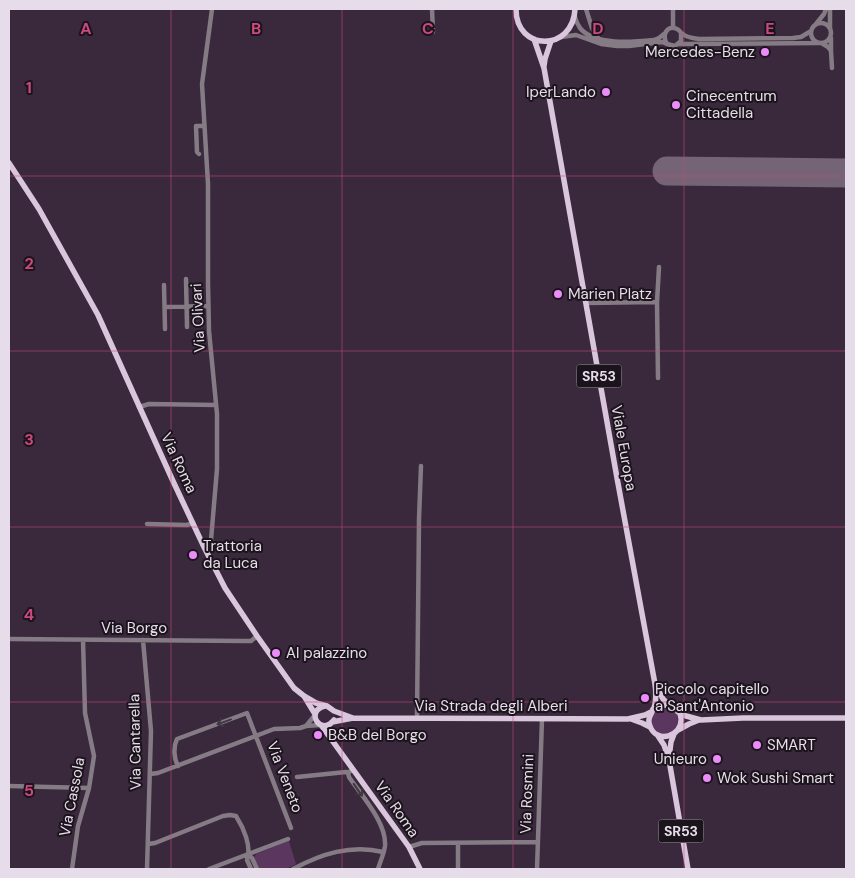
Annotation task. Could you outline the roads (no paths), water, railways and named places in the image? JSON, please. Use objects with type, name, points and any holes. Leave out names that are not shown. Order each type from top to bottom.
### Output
[{"type":"main road","name":"SR53","points":[[515,9],[517,22],[520,27],[534,39]]},
{"type":"main road","points":[[534,39],[551,41],[566,34],[572,26],[575,9]]},
{"type":"main road","name":"Viale Europa","points":[[534,39],[544,68],[655,684],[655,704],[649,718],[650,727]]},
{"type":"main road","name":"Viale Europa","points":[[544,68],[551,41]]},
{"type":"main road","name":"Via Roma","points":[[9,163],[50,228],[98,315],[204,547],[225,588],[294,688],[316,703],[330,707],[334,711],[335,715],[331,734],[333,741]]},
{"type":"main road","name":"Viale Europa","points":[[655,684],[669,705],[678,712]]},
{"type":"main road","name":"Via Roma","points":[[304,696],[315,714],[316,720],[333,741],[350,771],[409,847],[420,869]]},
{"type":"main road","points":[[652,711],[658,706],[669,705]]},
{"type":"main road","points":[[315,714],[317,709],[325,706]]},
{"type":"main road","name":"Via Strada degli Alberi","points":[[334,711],[353,718]]},
{"type":"main road","name":"Via Strada degli Alberi","points":[[332,723],[353,718],[628,719],[645,715],[652,711]]},
{"type":"main road","points":[[678,712],[701,720]]},
{"type":"main road","points":[[676,732],[681,721],[678,712]]},
{"type":"main road","points":[[650,727],[656,734],[665,737],[689,724],[701,720],[846,718]]},
{"type":"main road","name":"Via Strada degli Alberi","points":[[628,719],[650,727]]},
{"type":"main road","points":[[321,725],[326,726],[332,723]]},
{"type":"main road","name":"SR53","points":[[669,760],[671,742],[676,732]]},
{"type":"main road","name":"SR53","points":[[656,734],[664,745],[669,760],[688,869]]},
{"type":"street","name":"Via Olivari","points":[[204,547],[211,540],[217,469],[216,405],[208,306],[208,184],[202,84],[212,9]]},
{"type":"street","points":[[432,9],[433,32]]},
{"type":"street","points":[[586,9],[594,33],[599,39]]},
{"type":"street","points":[[673,9],[673,28]]},
{"type":"street","points":[[673,28],[681,34],[699,39],[793,38],[801,37],[811,31],[826,9]]},
{"type":"street","points":[[830,9],[832,68]]},
{"type":"street","points":[[575,17],[582,30],[609,42],[647,41],[659,38],[669,29],[673,28]]},
{"type":"street","points":[[815,25],[822,23],[830,29]]},
{"type":"street","points":[[811,31],[814,40],[828,47],[831,51]]},
{"type":"street","points":[[665,34],[664,39],[667,44]]},
{"type":"street","points":[[679,44],[682,39],[681,34]]},
{"type":"street","points":[[561,37],[576,36],[602,44],[617,46],[662,42],[672,46],[679,44],[821,44],[831,38]]},
{"type":"street","points":[[199,154],[197,152],[196,126],[204,126]]},
{"type":"street","points":[[658,378],[657,302],[659,267]]},
{"type":"street","points":[[186,279],[187,327]]},
{"type":"street","points":[[164,285],[165,329]]},
{"type":"street","points":[[586,303],[657,302]]},
{"type":"street","points":[[165,307],[208,306]]},
{"type":"street","points":[[139,407],[149,404],[216,405]]},
{"type":"street","points":[[417,718],[418,519],[421,466]]},
{"type":"street","points":[[147,524],[193,523]]},
{"type":"street","name":"Via Borgo","points":[[9,639],[251,641],[257,636]]},
{"type":"street","name":"Via Cassola","points":[[72,869],[78,826],[89,788],[94,756],[85,714],[83,640]]},
{"type":"street","name":"Via Cantarella","points":[[143,640],[151,731],[147,869]]},
{"type":"street","name":"Via Veneto","points":[[178,766],[175,758],[177,739],[247,713],[291,828]]},
{"type":"street","points":[[306,726],[315,714]]},
{"type":"street","name":"Via Rosmini","points":[[537,869],[542,719]]},
{"type":"street","points":[[150,774],[178,766],[274,729],[321,725]]},
{"type":"street","points":[[297,777],[350,771],[353,783],[374,812],[384,836],[385,846],[378,869]]},
{"type":"street","points":[[9,786],[89,788]]},
{"type":"street","points":[[374,812],[380,808]]},
{"type":"street","points":[[148,844],[155,843],[223,816],[234,815],[243,830],[249,848],[247,860],[251,869]]},
{"type":"street","points":[[209,869],[288,840]]},
{"type":"street","points":[[409,847],[422,842],[538,842]]},
{"type":"street","points":[[458,843],[458,869]]},
{"type":"street","points":[[293,869],[317,857],[338,851],[371,850],[383,852]]},
{"type":"street","points":[[249,855],[256,869]]},
{"type":"place","name":"Mercedes-Benz","points":[[765,52]]},
{"type":"place","name":"IperLando","points":[[606,92]]},
{"type":"place","name":"Cinecentrum Cittadella","points":[[676,105]]},
{"type":"place","name":"Marien Platz","points":[[558,294]]},
{"type":"place","name":"Trattoria da Luca","points":[[193,555]]},
{"type":"place","name":"Al palazzino","points":[[276,653]]},
{"type":"place","name":"Piccolo capitello a Sant'Antonio","points":[[645,698]]},
{"type":"place","name":"B&B del Borgo","points":[[318,735]]},
{"type":"place","name":"SMART","points":[[757,745]]},
{"type":"place","name":"Unieuro","points":[[717,759]]},
{"type":"place","name":"Wok Sushi Smart","points":[[707,778]]}]
